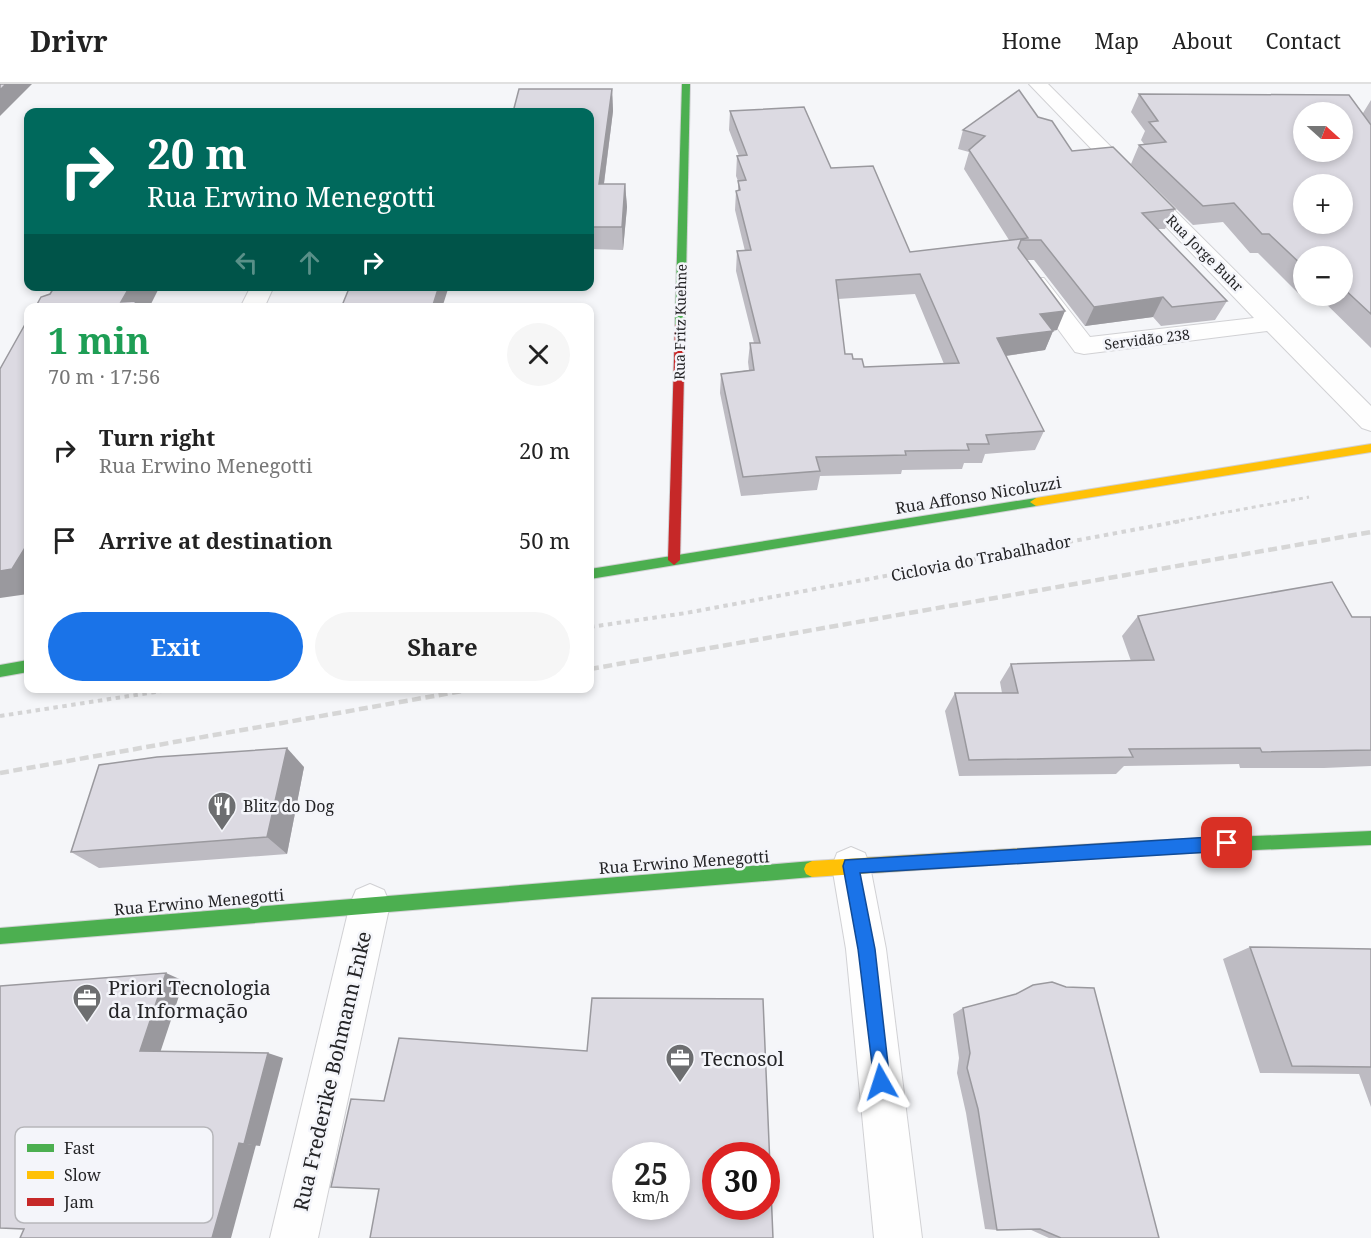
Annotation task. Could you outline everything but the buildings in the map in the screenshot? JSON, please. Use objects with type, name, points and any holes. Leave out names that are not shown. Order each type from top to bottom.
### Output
[{"type":"street","name":"Rua Fritz Kuehne","points":[[674,560],[686,84]]},
{"type":"street","name":"Rua Jorge Buhr","points":[[1038,84],[1371,422]]},
{"type":"street","name":"Servidão 238","points":[[1024,266],[1084,346],[1274,323]]},
{"type":"street","name":"Rua Affonso Nicoluzzi","points":[[594,573],[1371,448]]},
{"type":"street","points":[[0,671],[24,667]]},
{"type":"street","name":"Rua Erwino Menegotti","points":[[0,936],[851,866],[1227,843],[1371,838]]},
{"type":"street","points":[[851,866],[866,949],[898,1238]]},
{"type":"street","name":"Rua Frederike Bohmann Enke","points":[[294,1238],[370,904]]},
{"type":"path","name":"Ciclovia do Trabalhador","points":[[594,626],[698,610],[1313,496]]},
{"type":"path","points":[[0,716],[149,693]]},
{"type":"railway","points":[[594,668],[1371,532]]},
{"type":"railway","points":[[0,773],[451,693]]},
{"type":"traffic: fast","points":[[680,325],[686,84]]},
{"type":"traffic: fast","points":[[594,573],[1036,502]]},
{"type":"traffic: fast","points":[[0,671],[24,667]]},
{"type":"traffic: fast","points":[[1142,848],[1371,838]]},
{"type":"traffic: fast","points":[[0,936],[812,869]]},
{"type":"traffic: slow","points":[[1036,502],[1371,448]]},
{"type":"traffic: slow","points":[[812,869],[1142,848]]},
{"type":"traffic: jam","points":[[674,560],[680,325]]},
{"type":"place","name":"Blitz do Dog","points":[[222,832]]},
{"type":"place","name":"Priori Tecnologia da Informação","points":[[87,1024]]},
{"type":"place","name":"Tecnosol","points":[[680,1084]]},
{"type":"route","points":[[881,1082],[866,949],[851,866],[1227,843]]}]
